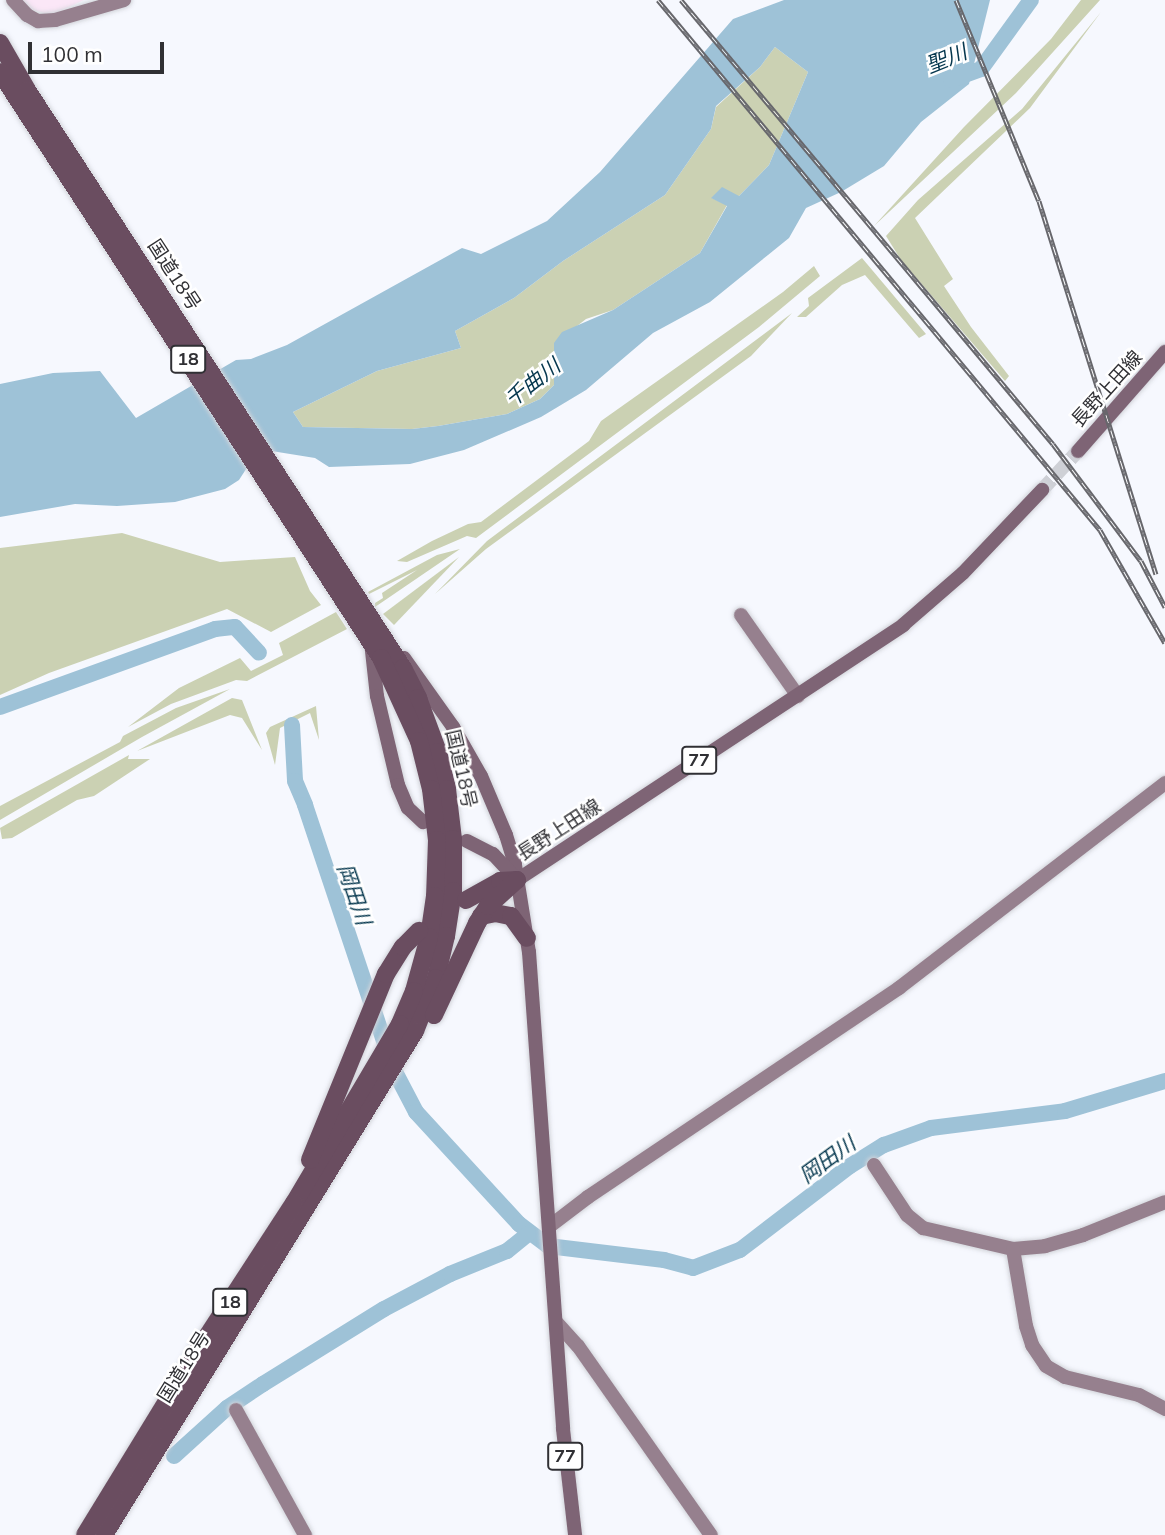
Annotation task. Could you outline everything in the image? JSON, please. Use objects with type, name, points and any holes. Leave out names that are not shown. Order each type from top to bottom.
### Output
[{"type":"highway","name":"国道18号","points":[[0,43],[21,94]]},
{"type":"highway","name":"国道18号","points":[[0,72],[21,94],[368,625],[402,668],[426,717],[443,769],[452,825],[453,891],[446,936],[436,978],[411,1050],[361,1140],[303,1201],[199,1349],[85,1535]]},
{"type":"highway","name":"国道18号","points":[[104,1535],[303,1201],[400,1024],[421,971],[436,878],[435,822],[431,789],[413,723],[368,625]]},
{"type":"highway","points":[[466,900],[500,881],[517,880]]},
{"type":"highway","points":[[411,1050],[481,916],[517,880]]},
{"type":"highway","points":[[481,916],[495,913],[511,916],[527,938]]},
{"type":"highway","points":[[303,1201],[382,983],[397,956],[419,931]]},
{"type":"main road","name":"長野上田線","points":[[1078,451],[1165,352]]},
{"type":"main road","name":"長野上田線","points":[[575,1535],[563,1429],[527,938],[517,880],[798,696],[918,613],[982,555],[1042,490]]},
{"type":"main road","points":[[368,625],[377,696],[398,785],[408,808],[423,822]]},
{"type":"main road","name":"77","points":[[368,625],[422,681],[470,754],[506,835],[517,880]]},
{"type":"main road","points":[[467,841],[493,854],[517,880]]},
{"type":"street","points":[[13,0],[27,15],[38,21],[55,20],[124,0]]},
{"type":"street","points":[[741,615],[798,696]]},
{"type":"street","points":[[550,1226],[619,1176],[899,988],[1165,783]]},
{"type":"street","points":[[874,1165],[906,1214],[923,1228],[1013,1249],[1045,1246],[1083,1235],[1165,1202]]},
{"type":"street","points":[[1013,1249],[1026,1326],[1032,1345],[1046,1366],[1065,1377],[1139,1395],[1165,1409]]},
{"type":"street","points":[[557,1323],[586,1357],[711,1535]]},
{"type":"street","points":[[236,1410],[305,1535]]},
{"type":"shaded area","points":[[20,0],[84,0],[51,15],[30,9]]},
{"type":"green space","points":[[1081,0],[1100,0],[1016,93],[874,226],[964,127],[1051,39]]},
{"type":"green space","points":[[1101,12],[1030,108],[915,218],[953,279],[944,286],[971,327],[1009,376],[1005,381],[901,260],[886,236],[918,200],[1022,109]]},
{"type":"green space","points":[[775,47],[808,72],[769,165],[739,196],[712,198],[727,205],[700,253],[613,310],[586,319],[554,344],[554,385],[540,399],[507,414],[438,426],[412,429],[303,427],[293,412],[377,371],[461,348],[455,331],[514,298],[563,261],[665,195],[711,129],[716,107],[760,67]]},
{"type":"green space","points":[[862,258],[926,334],[919,338],[865,275],[842,285],[806,317],[797,317],[809,306],[808,298]]},
{"type":"green space","points":[[814,266],[820,276],[759,327],[476,538],[467,536],[407,562],[397,561],[468,524],[481,522],[589,441],[601,421],[783,292]]},
{"type":"green space","points":[[792,313],[751,356],[486,549],[435,594],[487,541]]},
{"type":"green space","points":[[122,533],[220,562],[295,557],[310,591],[321,605],[271,632],[227,609],[49,673],[0,695],[0,548]]},
{"type":"green space","points":[[460,549],[375,607],[375,603],[383,598],[382,593],[417,570],[369,594],[368,592],[437,555]]},
{"type":"green space","points":[[459,557],[394,625],[383,614]]},
{"type":"green space","points":[[336,612],[347,629],[247,681],[236,680],[171,704],[128,727],[179,688],[240,658],[251,671],[283,655],[279,643]]},
{"type":"green space","points":[[230,689],[0,820],[0,806],[120,742],[123,736],[176,708]]},
{"type":"green space","points":[[232,698],[242,700],[262,750],[242,718],[230,715],[137,751]]},
{"type":"green space","points":[[316,706],[319,740],[310,713],[280,728],[275,765],[266,733],[270,727]]},
{"type":"green space","points":[[129,755],[128,759],[150,759],[94,796],[77,800],[12,838],[2,839],[0,828]]},
{"type":"water","points":[[784,0],[990,0],[969,84],[921,122],[884,166],[841,192],[806,208],[789,238],[710,302],[653,333],[586,390],[541,417],[464,450],[410,464],[329,467],[315,458],[259,449],[239,480],[225,489],[175,502],[117,506],[75,504],[0,517],[0,384],[53,373],[100,371],[136,418],[236,360],[251,359],[287,345],[462,248],[481,254],[547,221],[600,172],[733,19]],"holes":[[[775,47],[808,72],[769,165],[739,196],[722,187],[711,198],[727,206],[700,253],[613,310],[562,332],[554,343],[554,385],[540,399],[507,414],[438,426],[412,429],[303,427],[293,412],[377,371],[461,348],[455,331],[514,298],[563,261],[665,195],[711,129],[716,106],[760,67]]]},
{"type":"waterway","name":"聖川","points":[[951,80],[981,69],[1031,0]]},
{"type":"waterway","name":"岡田川","points":[[0,707],[215,629],[235,627],[259,653]]},
{"type":"waterway","name":"岡田川","points":[[292,725],[295,781],[393,1068],[416,1112],[519,1224],[548,1246],[664,1260],[693,1268],[740,1250],[850,1166],[884,1145],[931,1128],[1065,1111],[1165,1081]]},
{"type":"waterway","name":"岡田川","points":[[174,1456],[227,1408],[263,1384],[384,1309],[450,1274],[507,1251],[529,1233]]},
{"type":"tunnel","points":[[1042,490],[1078,451]]},
{"type":"railway","points":[[658,0],[1100,530],[1165,643]]},
{"type":"railway","points":[[681,0],[1053,444],[1141,561],[1165,607]]},
{"type":"railway","points":[[956,0],[1039,201],[1156,574]]},
{"type":"water label","name":"千曲川","points":[[532,382]]}]
